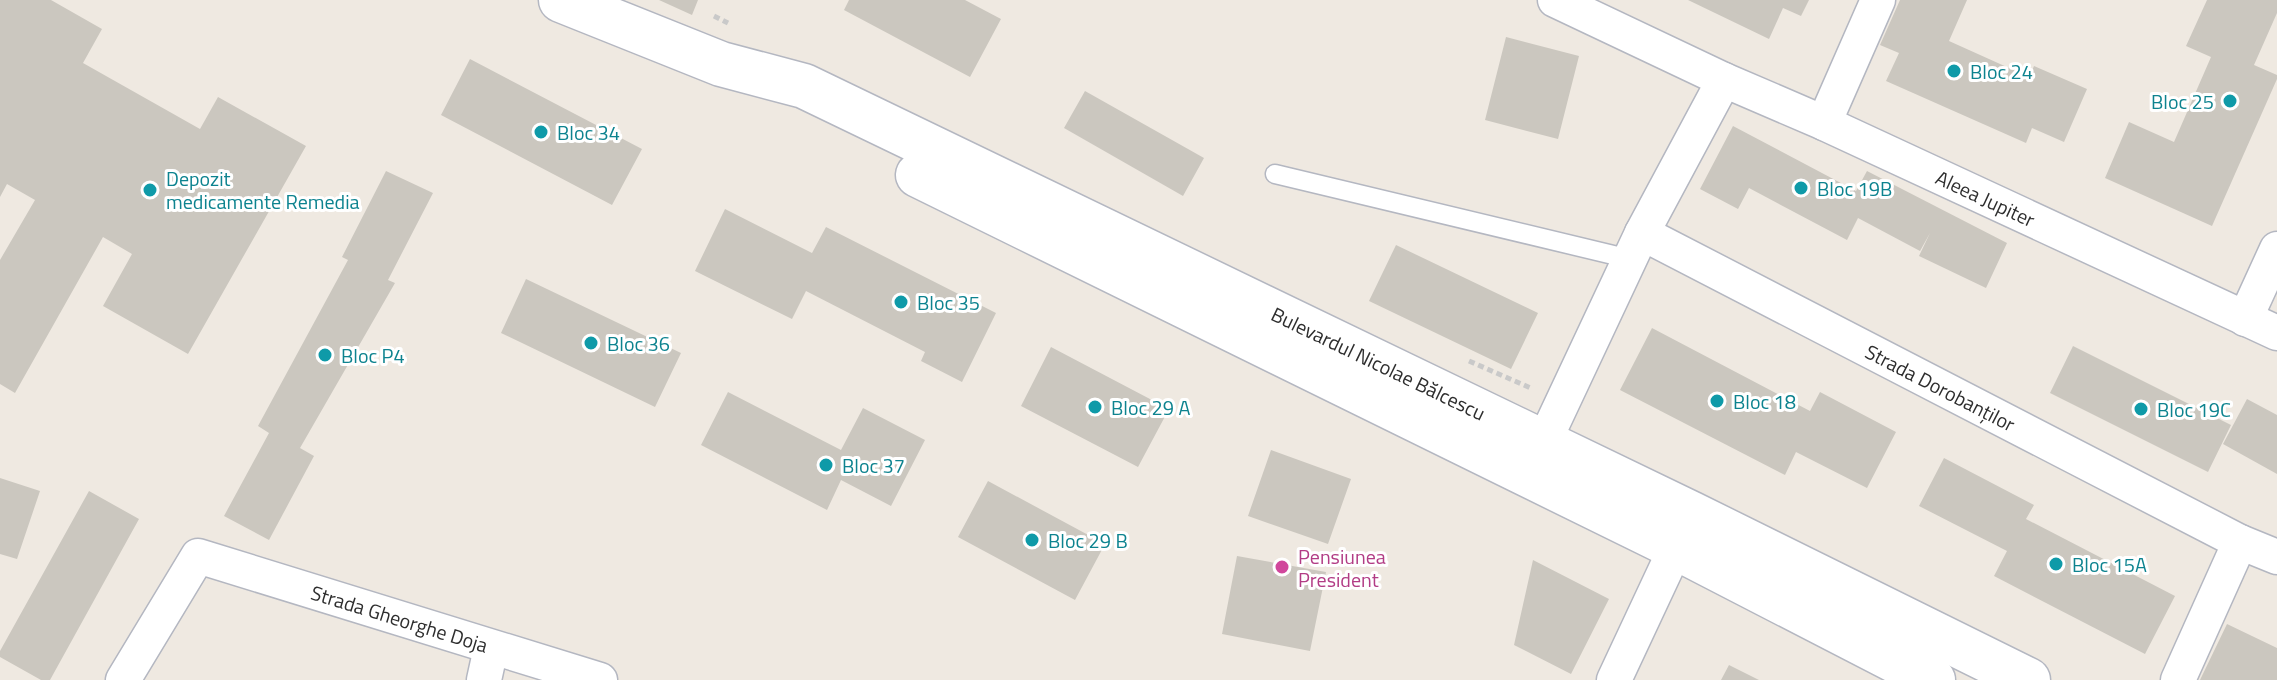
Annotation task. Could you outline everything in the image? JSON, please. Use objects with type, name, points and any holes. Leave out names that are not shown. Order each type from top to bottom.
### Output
[{"type":"main road","name":"Bulevardul Nicolae Bălcescu","points":[[561,0],[721,64],[793,113],[1684,531],[2028,680]]},
{"type":"main road","name":"Bulevardul Nicolae Bălcescu","points":[[1684,531],[1933,680]]},
{"type":"street","name":"Aleea Jupiter","points":[[1555,0],[2277,333]]},
{"type":"street","points":[[1824,123],[1878,0]]},
{"type":"street","points":[[1536,460],[1636,246],[1724,80]]},
{"type":"street","name":"Strada Dorobanților","points":[[1636,246],[2240,542]]},
{"type":"street","points":[[2245,319],[2277,249]]},
{"type":"street","points":[[1614,680],[1684,531]]},
{"type":"street","points":[[2178,680],[2240,542],[2277,557]]},
{"type":"street","name":"Strada Gheorghe Doja","points":[[123,680],[198,556],[488,664],[600,680]]},
{"type":"lane","points":[[1275,174],[1636,246]]},
{"type":"building","name":"Depozit medicamente Remedia","points":[[0,0],[51,0],[102,29],[83,63],[200,129],[218,97],[306,146],[188,354],[103,306],[132,254],[103,237],[15,393],[0,384],[0,260],[35,200],[7,184],[0,197]]},
{"type":"building","points":[[659,0],[698,0],[692,15]]},
{"type":"building","points":[[849,0],[965,0],[1001,19],[970,77],[844,10]]},
{"type":"building","points":[[1688,0],[1809,0],[1801,16],[1783,8],[1769,39]]},
{"type":"building","name":"Bloc 24","points":[[1900,0],[1967,0],[1949,41],[2029,77],[2034,66],[2087,89],[2064,142],[2032,128],[2026,143],[1886,81],[1899,53],[1880,45]]},
{"type":"building","name":"Bloc 25","points":[[2207,0],[2277,0],[2277,13],[2254,65],[2277,75],[2277,79],[2212,226],[2105,178],[2129,122],[2174,142],[2211,57],[2186,46]]},
{"type":"building","points":[[1506,37],[1579,56],[1558,139],[1485,120]]},
{"type":"building","name":"Bloc 34","points":[[470,59],[642,149],[612,205],[441,115]]},
{"type":"building","points":[[1085,91],[1204,158],[1183,196],[1064,128]]},
{"type":"building","name":"Bloc 19B","points":[[1733,126],[1856,191],[1867,171],[2007,243],[1986,288],[1919,256],[1930,233],[1920,251],[1858,218],[1847,240],[1749,188],[1738,209],[1700,189]]},
{"type":"building","name":"Bloc P4","points":[[386,171],[433,193],[388,280],[395,283],[300,448],[314,456],[269,540],[224,516],[269,433],[258,426],[348,260],[342,257]]},
{"type":"building","name":"Bloc 35","points":[[725,209],[812,253],[826,227],[996,313],[962,382],[921,361],[925,352],[806,291],[792,319],[695,271]]},
{"type":"building","points":[[1396,245],[1538,313],[1511,369],[1369,301]]},
{"type":"building","name":"Bloc 36","points":[[526,279],[681,353],[655,407],[501,333]]},
{"type":"building","name":"Bloc 18","points":[[1652,328],[1810,411],[1820,392],[1896,432],[1867,488],[1796,452],[1785,475],[1620,390]]},
{"type":"building","name":"Bloc 19C","points":[[2073,346],[2231,425],[2208,472],[2050,393]]},
{"type":"building","name":"Bloc 29 A","points":[[1051,347],[1169,409],[1138,467],[1021,406]]},
{"type":"building","name":"Bloc 37","points":[[728,392],[841,450],[863,408],[925,440],[891,506],[841,480],[827,510],[701,445]]},
{"type":"building","points":[[2247,399],[2277,415],[2277,474],[2223,444]]},
{"type":"building","points":[[1271,450],[1351,479],[1328,544],[1248,516]]},
{"type":"building","name":"Bloc 15A","points":[[1944,458],[2034,505],[2026,519],[2175,596],[2145,654],[1994,576],[2007,551],[1919,506]]},
{"type":"building","points":[[0,478],[40,491],[17,559],[0,554]]},
{"type":"building","name":"Bloc 29 B","points":[[988,481],[1105,544],[1075,600],[958,537]]},
{"type":"building","points":[[89,491],[139,519],[50,680],[41,680],[0,657],[0,651]]},
{"type":"building","points":[[1237,556],[1326,572],[1310,651],[1222,634]]},
{"type":"building","points":[[1533,560],[1609,599],[1571,674],[1514,645]]},
{"type":"building","points":[[2227,624],[2277,648],[2277,680],[2200,680]]},
{"type":"building","points":[[1729,665],[1759,680],[1721,680]]},
{"type":"place","name":"Bloc 24","points":[[1954,71]]},
{"type":"place","name":"Bloc 25","points":[[2230,101]]},
{"type":"place","name":"Bloc 34","points":[[541,132]]},
{"type":"place","name":"Bloc 19B","points":[[1801,188]]},
{"type":"place","name":"Depozit medicamente Remedia","points":[[150,190]]},
{"type":"place","name":"Bloc 35","points":[[901,302]]},
{"type":"place","name":"Bloc 36","points":[[591,343]]},
{"type":"place","name":"Bloc P4","points":[[325,355]]},
{"type":"place","name":"Bloc 18","points":[[1717,401]]},
{"type":"place","name":"Bloc 29 A","points":[[1095,407]]},
{"type":"place","name":"Bloc 19C","points":[[2141,409]]},
{"type":"place","name":"Bloc 37","points":[[826,465]]},
{"type":"place","name":"Bloc 29 B","points":[[1032,540]]},
{"type":"place","name":"Bloc 15A","points":[[2056,564]]},
{"type":"place","name":"Pensiunea President","points":[[1282,567]]}]
